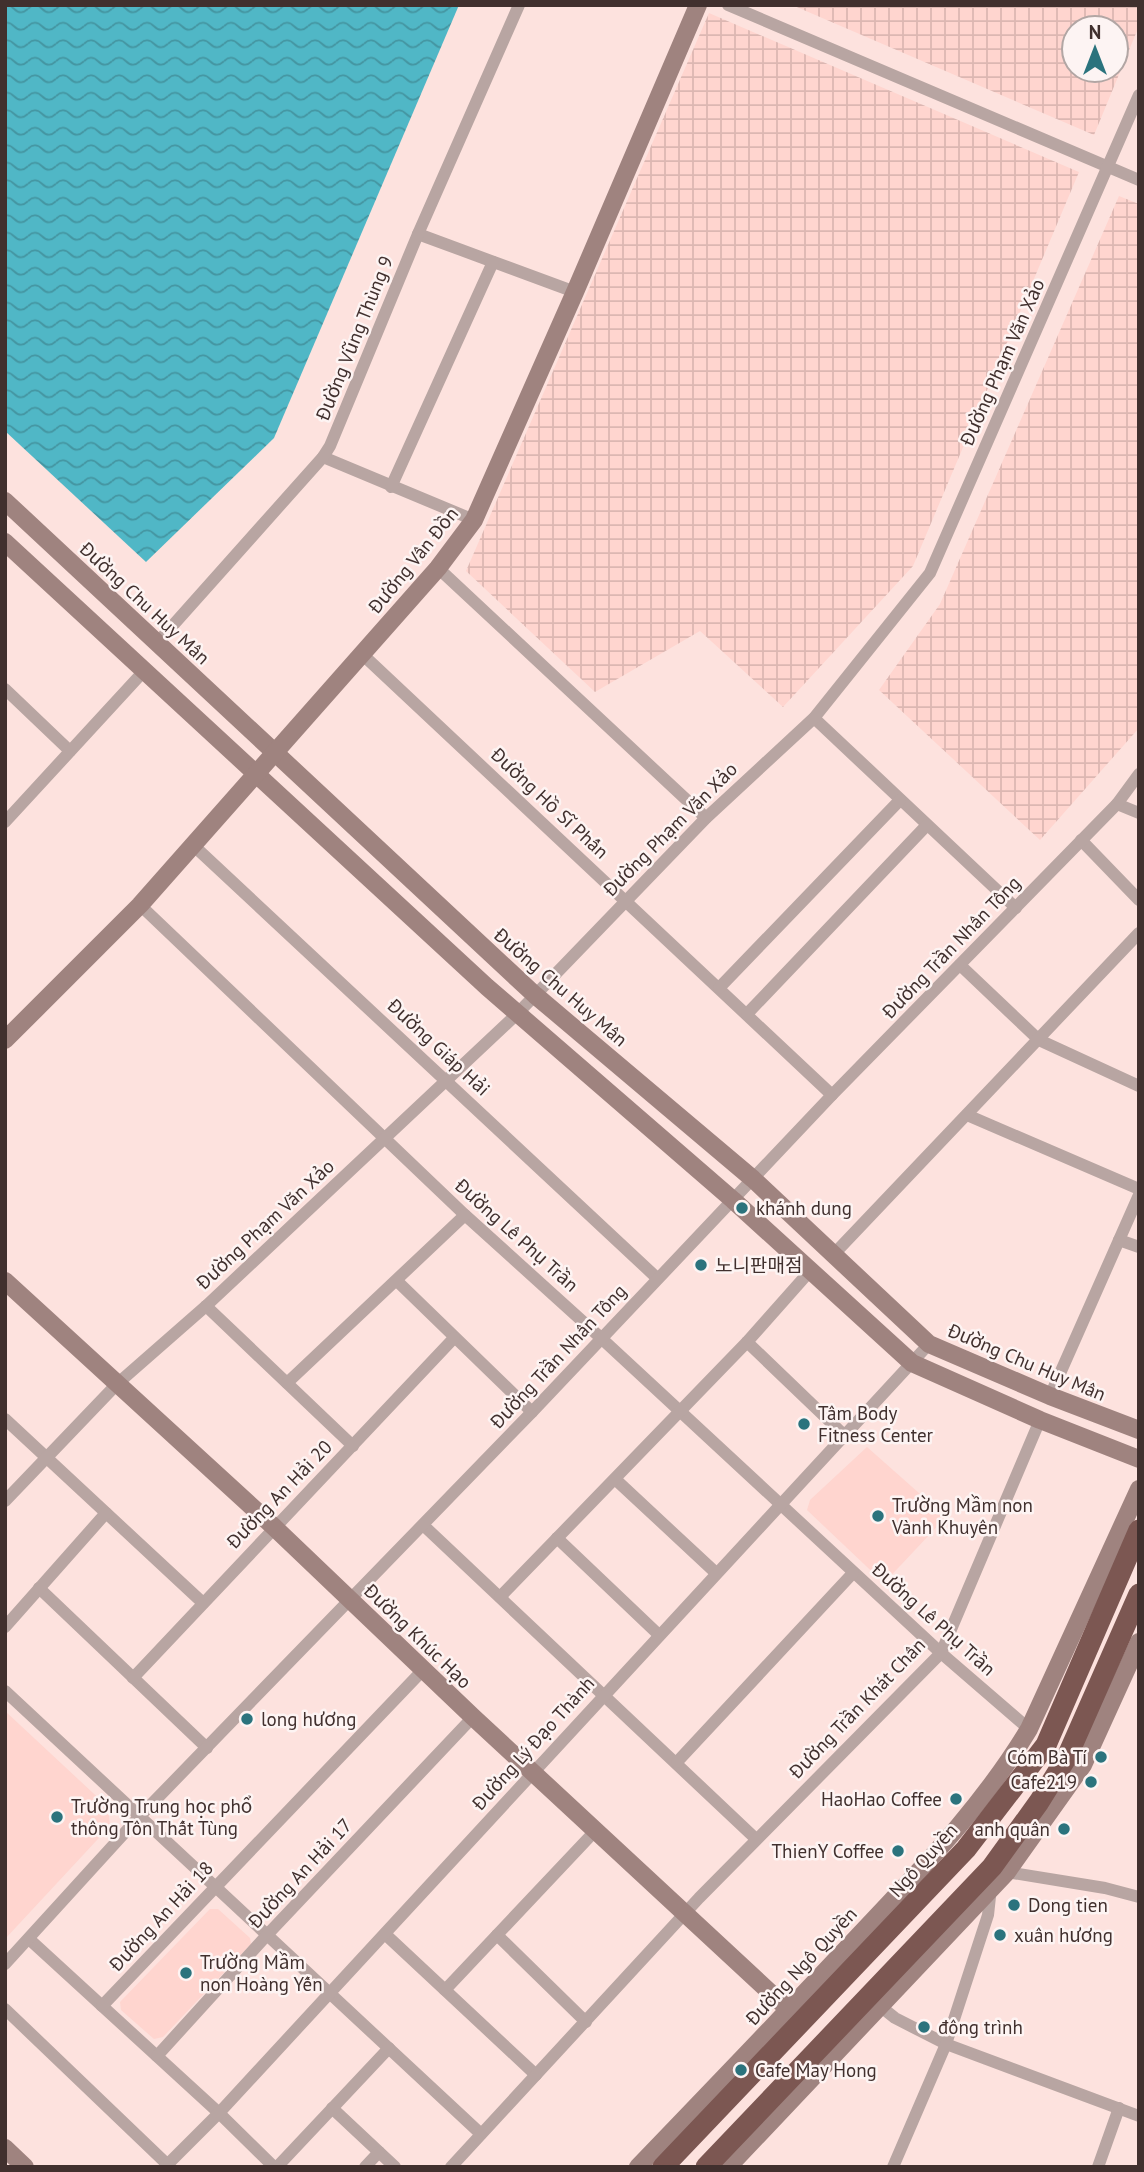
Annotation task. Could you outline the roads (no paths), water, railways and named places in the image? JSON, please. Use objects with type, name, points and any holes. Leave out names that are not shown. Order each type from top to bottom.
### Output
[{"type":"highway","name":"Ngô Quyền","points":[[663,2167],[796,2016],[966,1849],[1045,1745],[1139,1530]]},
{"type":"highway","points":[[706,2167],[1000,1869],[1067,1757],[1139,1594]]},
{"type":"street","name":"Đường Vũng Thùng 9","points":[[158,642],[323,457],[336,434],[418,234],[519,5]]},
{"type":"street","name":"Đường Vân Đồn","points":[[5,1040],[140,905],[438,568],[474,520],[698,5]]},
{"type":"street","points":[[728,5],[1139,180]]},
{"type":"street","name":"Đường Phạm Văn Xảo","points":[[5,1501],[117,1384],[206,1306],[517,1014],[706,818],[814,718],[930,573],[1139,96]]},
{"type":"street","points":[[418,234],[575,292]]},
{"type":"street","points":[[391,487],[493,262]]},
{"type":"street","points":[[323,457],[474,520]]},
{"type":"street","name":"Đường Chu Huy Mân","points":[[5,501],[535,995],[753,1179],[929,1344],[1050,1396],[1139,1430]]},
{"type":"street","points":[[5,542],[517,1014],[733,1200],[912,1363],[1040,1420],[1139,1459]]},
{"type":"street","points":[[438,568],[706,818]]},
{"type":"street","name":"Đường Hồ Sĩ Phấn","points":[[362,654],[832,1095]]},
{"type":"street","points":[[5,822],[144,671]]},
{"type":"street","points":[[5,689],[70,751]]},
{"type":"street","points":[[814,718],[1016,908]]},
{"type":"street","name":"Đường Trần Nhân Tông","points":[[5,1964],[139,1817],[351,1601],[832,1095],[1117,804],[1139,774]]},
{"type":"street","points":[[719,988],[900,800]]},
{"type":"street","points":[[1117,804],[1139,813]]},
{"type":"street","points":[[747,1014],[927,825]]},
{"type":"street","points":[[1082,840],[1139,900]]},
{"type":"street","name":"Đường Giáp Hải","points":[[193,845],[657,1278]]},
{"type":"street","name":"Đường Lê Phụ Trần","points":[[140,905],[465,1215],[782,1504],[853,1573],[1029,1729]]},
{"type":"street","points":[[834,1254],[1139,933]]},
{"type":"street","points":[[960,965],[1039,1040],[1139,1086]]},
{"type":"street","points":[[967,1115],[1139,1189]]},
{"type":"street","points":[[1050,1396],[1139,1195]]},
{"type":"street","points":[[287,1383],[465,1215]]},
{"type":"street","points":[[1119,1240],[1139,1247]]},
{"type":"street","points":[[500,1597],[747,1342],[810,1271]]},
{"type":"street","name":"Đường Khúc Hạo","points":[[5,1281],[274,1527],[473,1717],[796,2016]]},
{"type":"street","points":[[397,1282],[532,1412]]},
{"type":"street","points":[[206,1306],[353,1446]]},
{"type":"street","name":"Đường An Hải 20","points":[[133,1678],[454,1338]]},
{"type":"street","points":[[747,1342],[844,1435]]},
{"type":"street","name":"Đường Lý Đạo Thành","points":[[167,2166],[385,1934],[604,1693],[929,1344]]},
{"type":"street","points":[[5,1419],[203,1603]]},
{"type":"street","name":"Đường Trần Khát Chân","points":[[451,2167],[685,1913],[941,1653],[1040,1420]]},
{"type":"street","points":[[615,1479],[716,1573]]},
{"type":"street","name":"Đường Ngô Quyền","points":[[638,2167],[796,2016],[960,1827],[1013,1756],[1029,1729],[1139,1489]]},
{"type":"street","points":[[5,1627],[106,1513]]},
{"type":"street","points":[[423,1525],[756,1839]]},
{"type":"street","points":[[556,1538],[659,1635]]},
{"type":"street","points":[[677,1762],[853,1573]]},
{"type":"street","points":[[39,1588],[207,1748]]},
{"type":"street","points":[[893,2167],[946,2044],[988,1915],[991,1890],[1000,1869],[1083,1765],[1139,1642]]},
{"type":"street","name":"Đường An Hải 18","points":[[102,2006],[423,1670]]},
{"type":"street","points":[[5,1691],[481,2134]]},
{"type":"street","name":"Đường An Hải 17","points":[[157,2056],[473,1717]]},
{"type":"street","points":[[445,1990],[596,1830]]},
{"type":"street","points":[[1000,1869],[1105,1888],[1139,1897]]},
{"type":"street","points":[[728,2167],[991,1890]]},
{"type":"street","points":[[385,1934],[536,2075]]},
{"type":"street","points":[[497,1935],[586,2022]]},
{"type":"street","points":[[29,1939],[275,2167],[389,2048]]},
{"type":"street","points":[[880,2006],[895,2018],[946,2044],[1139,2116]]},
{"type":"street","points":[[5,2009],[167,2166]]},
{"type":"street","points":[[332,2108],[395,2167]]},
{"type":"street","points":[[1098,2167],[1119,2108]]},
{"type":"street","points":[[5,2148],[25,2167]]},
{"type":"street","points":[[365,2167],[380,2152]]},
{"type":"water","points":[[5,5],[459,5],[274,438],[146,562],[5,431]]},
{"type":"place","name":"khánh dung","points":[[742,1208]]},
{"type":"place","name":"노니판매점","points":[[701,1265]]},
{"type":"place","name":"Tâm Body Fitness Center","points":[[804,1424]]},
{"type":"place","name":"Trường Mầm non Vành Khuyên","points":[[878,1516]]},
{"type":"place","name":"long hương","points":[[247,1719]]},
{"type":"place","name":"Cóm Bà Tí","points":[[1101,1757]]},
{"type":"place","name":"Cafe219","points":[[1091,1782]]},
{"type":"place","name":"HaoHao Coffee","points":[[956,1799]]},
{"type":"place","name":"Trường Trung học phổ thông Tôn Thất Tùng","points":[[57,1817]]},
{"type":"place","name":"anh quân","points":[[1064,1829]]},
{"type":"place","name":"ThienY Coffee","points":[[898,1851]]},
{"type":"place","name":"Dong tien","points":[[1014,1905]]},
{"type":"place","name":"xuân hương","points":[[1000,1935]]},
{"type":"place","name":"Trường Mầm non Hoàng Yến","points":[[186,1973]]},
{"type":"place","name":"đông trình","points":[[924,2027]]},
{"type":"place","name":"Cafe May Hong","points":[[741,2070]]}]
